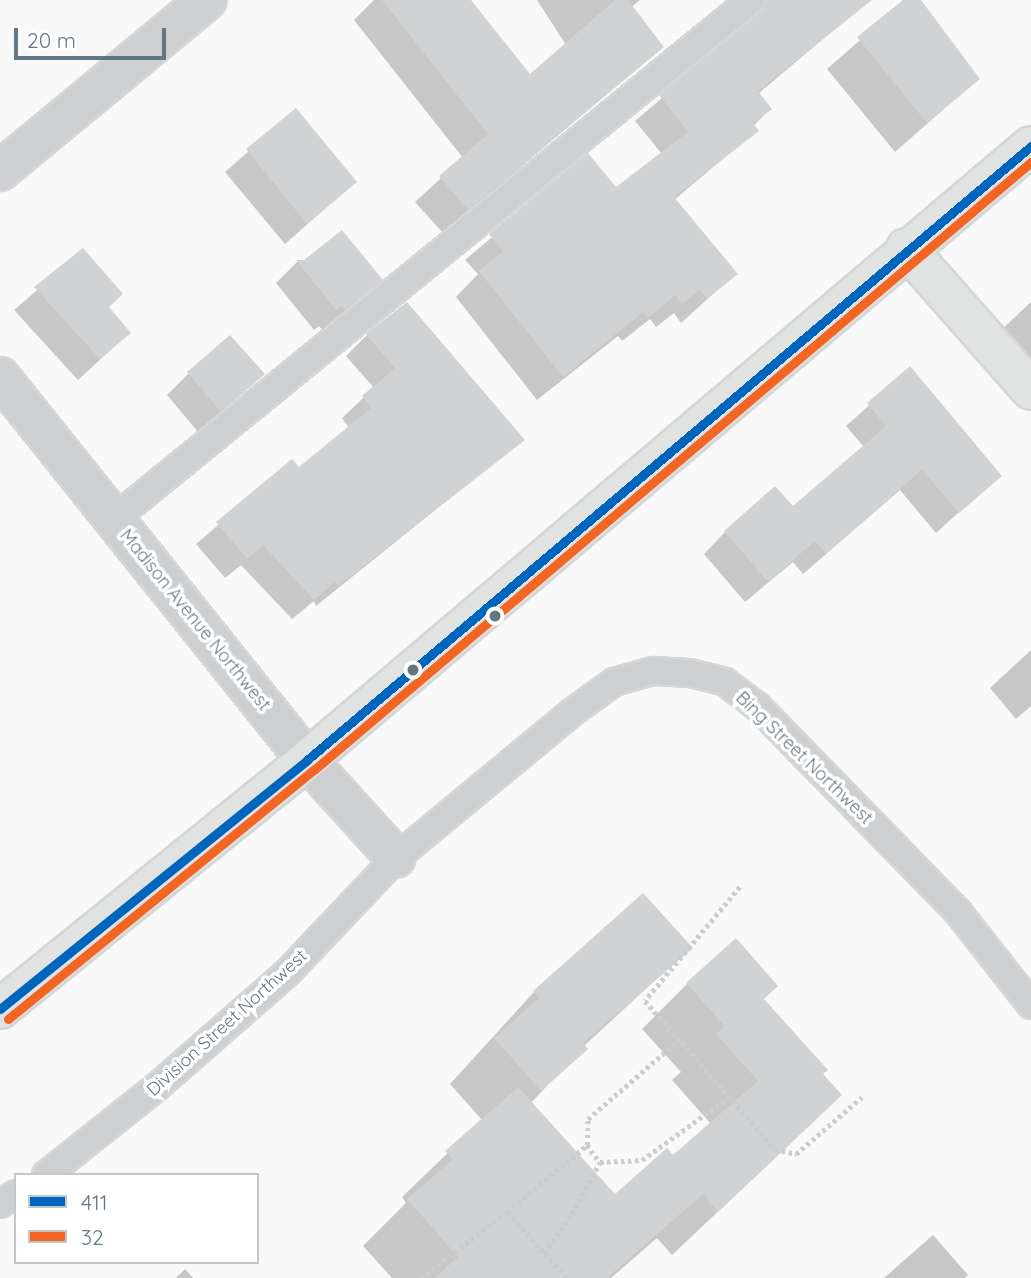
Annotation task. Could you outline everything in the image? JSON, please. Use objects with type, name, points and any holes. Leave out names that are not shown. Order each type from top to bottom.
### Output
[{"type":"street","points":[[0,171],[207,0]]},
{"type":"street","points":[[0,1009],[307,760],[906,248],[1031,146]]},
{"type":"street","points":[[906,248],[1031,390]]},
{"type":"street","name":"Madison Avenue Northwest","points":[[0,377],[307,760],[396,858]]},
{"type":"lane","points":[[114,519],[751,0]]},
{"type":"lane","name":"Bing Street Northwest","points":[[396,858],[614,682],[653,671],[690,673],[725,682],[758,708],[958,912],[1031,1005]]},
{"type":"lane","name":"Division Street Northwest","points":[[49,1173],[158,1086],[287,973],[396,858]]},
{"type":"path","points":[[740,887],[645,1001],[775,1149],[796,1154],[862,1097]]},
{"type":"path","points":[[600,1162],[587,1145],[588,1119],[679,1040]]},
{"type":"path","points":[[600,1162],[642,1160],[729,1097]]},
{"type":"path","points":[[421,1278],[507,1212],[587,1145]]},
{"type":"path","points":[[544,1253],[572,1214],[600,1162]]},
{"type":"path","points":[[507,1212],[566,1278]]},
{"type":"building","points":[[382,0],[471,0],[530,74],[615,0],[628,0],[664,47],[468,210],[439,176],[488,134]]},
{"type":"building","points":[[766,0],[872,0],[758,91],[772,109],[753,123],[759,131],[674,197],[738,274],[707,299],[699,290],[682,304],[675,295],[648,318],[643,312],[563,377],[479,271],[503,251],[489,234],[588,153],[616,187],[688,132],[659,95],[761,12]]},
{"type":"building","points":[[903,0],[921,0],[980,79],[927,123],[857,37]]},
{"type":"building","points":[[296,108],[357,182],[307,224],[246,149]]},
{"type":"building","points":[[342,230],[383,280],[345,310],[341,306],[336,310],[296,260],[304,260]]},
{"type":"building","points":[[83,248],[123,294],[109,307],[131,333],[100,359],[34,287]]},
{"type":"building","points":[[407,302],[525,440],[338,586],[335,582],[314,600],[263,545],[247,559],[216,522],[292,459],[299,467],[371,408],[362,396],[395,368],[366,334]]},
{"type":"building","points":[[230,335],[265,374],[221,412],[187,372]]},
{"type":"building","points":[[910,366],[1002,476],[959,513],[922,470],[826,554],[815,541],[768,582],[724,531],[775,486],[793,506],[886,426],[867,403]]},
{"type":"building","points":[[643,893],[693,948],[583,1043],[588,1049],[541,1091],[494,1038],[539,998],[533,991]]},
{"type":"building","points":[[736,938],[778,986],[764,999],[828,1070],[823,1074],[842,1095],[718,1212],[703,1194],[607,1278],[435,1278],[458,1257],[407,1199],[453,1159],[445,1151],[518,1087],[615,1194],[667,1148],[673,1155],[758,1081],[716,1034],[725,1026],[686,983]]},
{"type":"transit line","name":"411","points":[[0,1009],[307,760],[1031,146]]},
{"type":"transit line","name":"32","points":[[8,1019],[315,769],[1031,162]]}]
